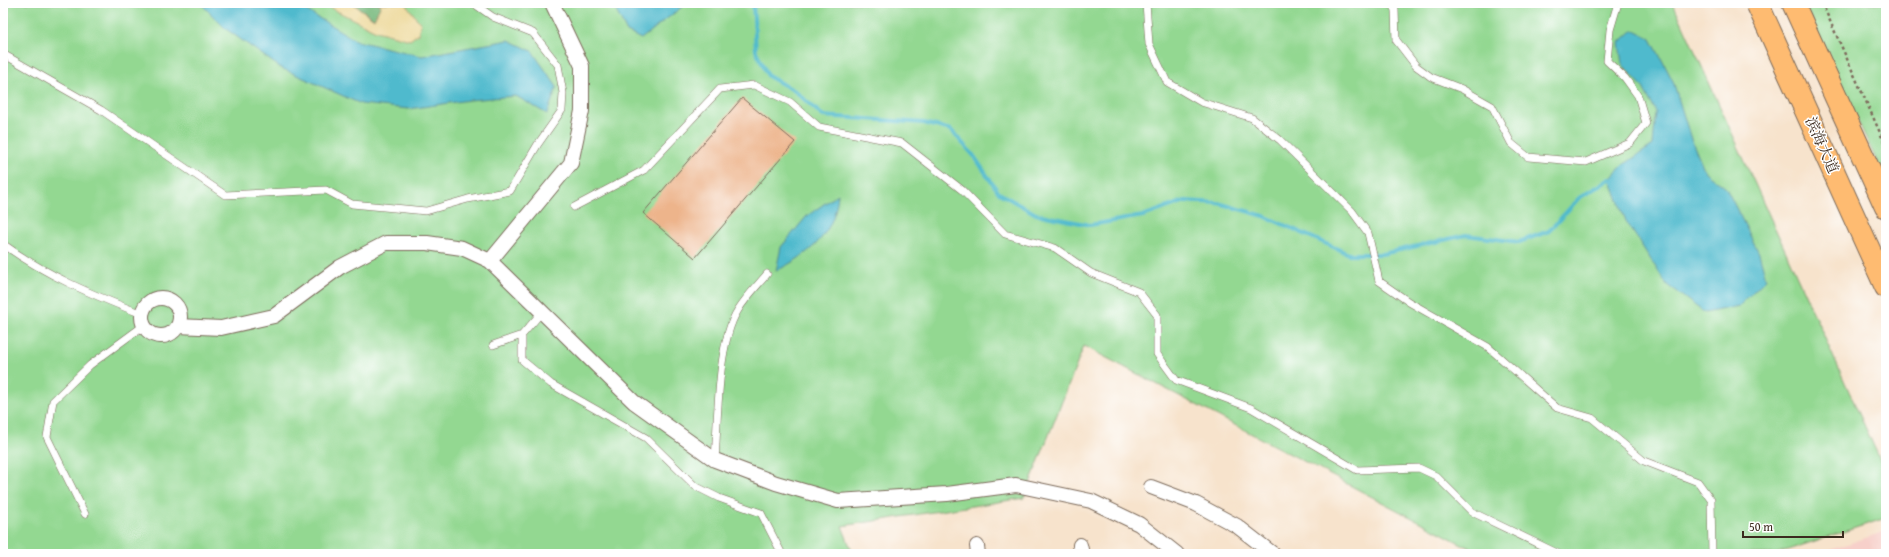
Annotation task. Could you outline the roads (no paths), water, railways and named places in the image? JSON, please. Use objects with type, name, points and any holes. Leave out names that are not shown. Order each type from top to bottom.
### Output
[{"type":"highway","name":"滨海大道","points":[[1758,3],[1886,287]]},
{"type":"highway","points":[[1794,3],[1886,207]]},
{"type":"street","points":[[490,261],[571,163],[582,111],[582,66],[552,3]]},
{"type":"street","points":[[178,326],[221,328],[274,316],[340,267],[386,243],[427,243],[462,248],[490,261],[634,402],[715,460],[776,483],[838,502],[947,494],[1016,485],[1023,486],[1091,500],[1138,524],[1177,554]]},
{"type":"street","points":[[154,299],[167,299],[177,307],[180,313],[178,326],[170,334],[164,336],[152,334],[143,320],[144,308],[154,299]]},
{"type":"street","points":[[1151,487],[1196,504],[1237,526],[1273,554]]},
{"type":"lane","points":[[3,54],[101,110],[224,195],[326,190],[352,204],[426,211],[468,199],[510,191],[538,144],[562,110],[563,93],[558,65],[533,33],[493,17],[473,3]]},
{"type":"lane","points":[[1146,3],[1148,44],[1167,82],[1201,102],[1252,118],[1280,140],[1352,211],[1368,234],[1379,281],[1409,302],[1488,346],[1557,408],[1592,418],[1644,461],[1698,482],[1711,500],[1712,554]]},
{"type":"lane","points":[[1390,3],[1395,10],[1396,40],[1416,66],[1431,77],[1462,89],[1492,106],[1511,143],[1528,157],[1586,162],[1630,143],[1646,123],[1638,96],[1625,78],[1608,61],[1610,30],[1618,3]]},
{"type":"lane","points":[[574,207],[644,170],[720,89],[754,85],[790,102],[819,127],[902,144],[962,190],[1005,234],[1055,248],[1091,273],[1139,292],[1157,315],[1157,354],[1176,380],[1251,408],[1357,470],[1419,468],[1436,476],[1472,512],[1559,554]]},
{"type":"lane","points":[[3,244],[16,254],[80,290],[143,320],[90,365],[53,402],[47,437],[85,514]]},
{"type":"lane","points":[[715,460],[722,361],[726,336],[738,311],[767,274]]},
{"type":"lane","points":[[493,345],[522,335],[542,312]]},
{"type":"lane","points":[[522,335],[522,360],[545,380],[646,438],[695,486],[719,498],[761,513],[782,554]]},
{"type":"water","points":[[200,3],[294,3],[357,41],[422,56],[509,40],[532,51],[557,87],[547,114],[516,96],[469,100],[409,109],[361,104],[281,68],[226,29]]},
{"type":"water","points":[[612,3],[687,3],[641,39],[627,32]]},
{"type":"water","points":[[1633,30],[1651,39],[1673,81],[1691,139],[1705,172],[1726,188],[1759,253],[1766,279],[1739,306],[1705,313],[1667,285],[1626,221],[1610,179],[1623,165],[1653,145],[1656,112],[1642,86],[1622,64],[1619,43]]},
{"type":"water","points":[[838,194],[832,221],[819,241],[800,257],[776,271],[781,247],[807,216]]},
{"type":"waterway","points":[[753,3],[756,51],[768,76],[795,91],[823,116],[924,123],[951,130],[974,156],[999,193],[1036,214],[1090,225],[1143,216],[1185,201],[1218,203],[1264,216],[1349,254],[1382,254],[1466,235],[1519,242],[1549,231],[1579,198],[1610,179]]}]
